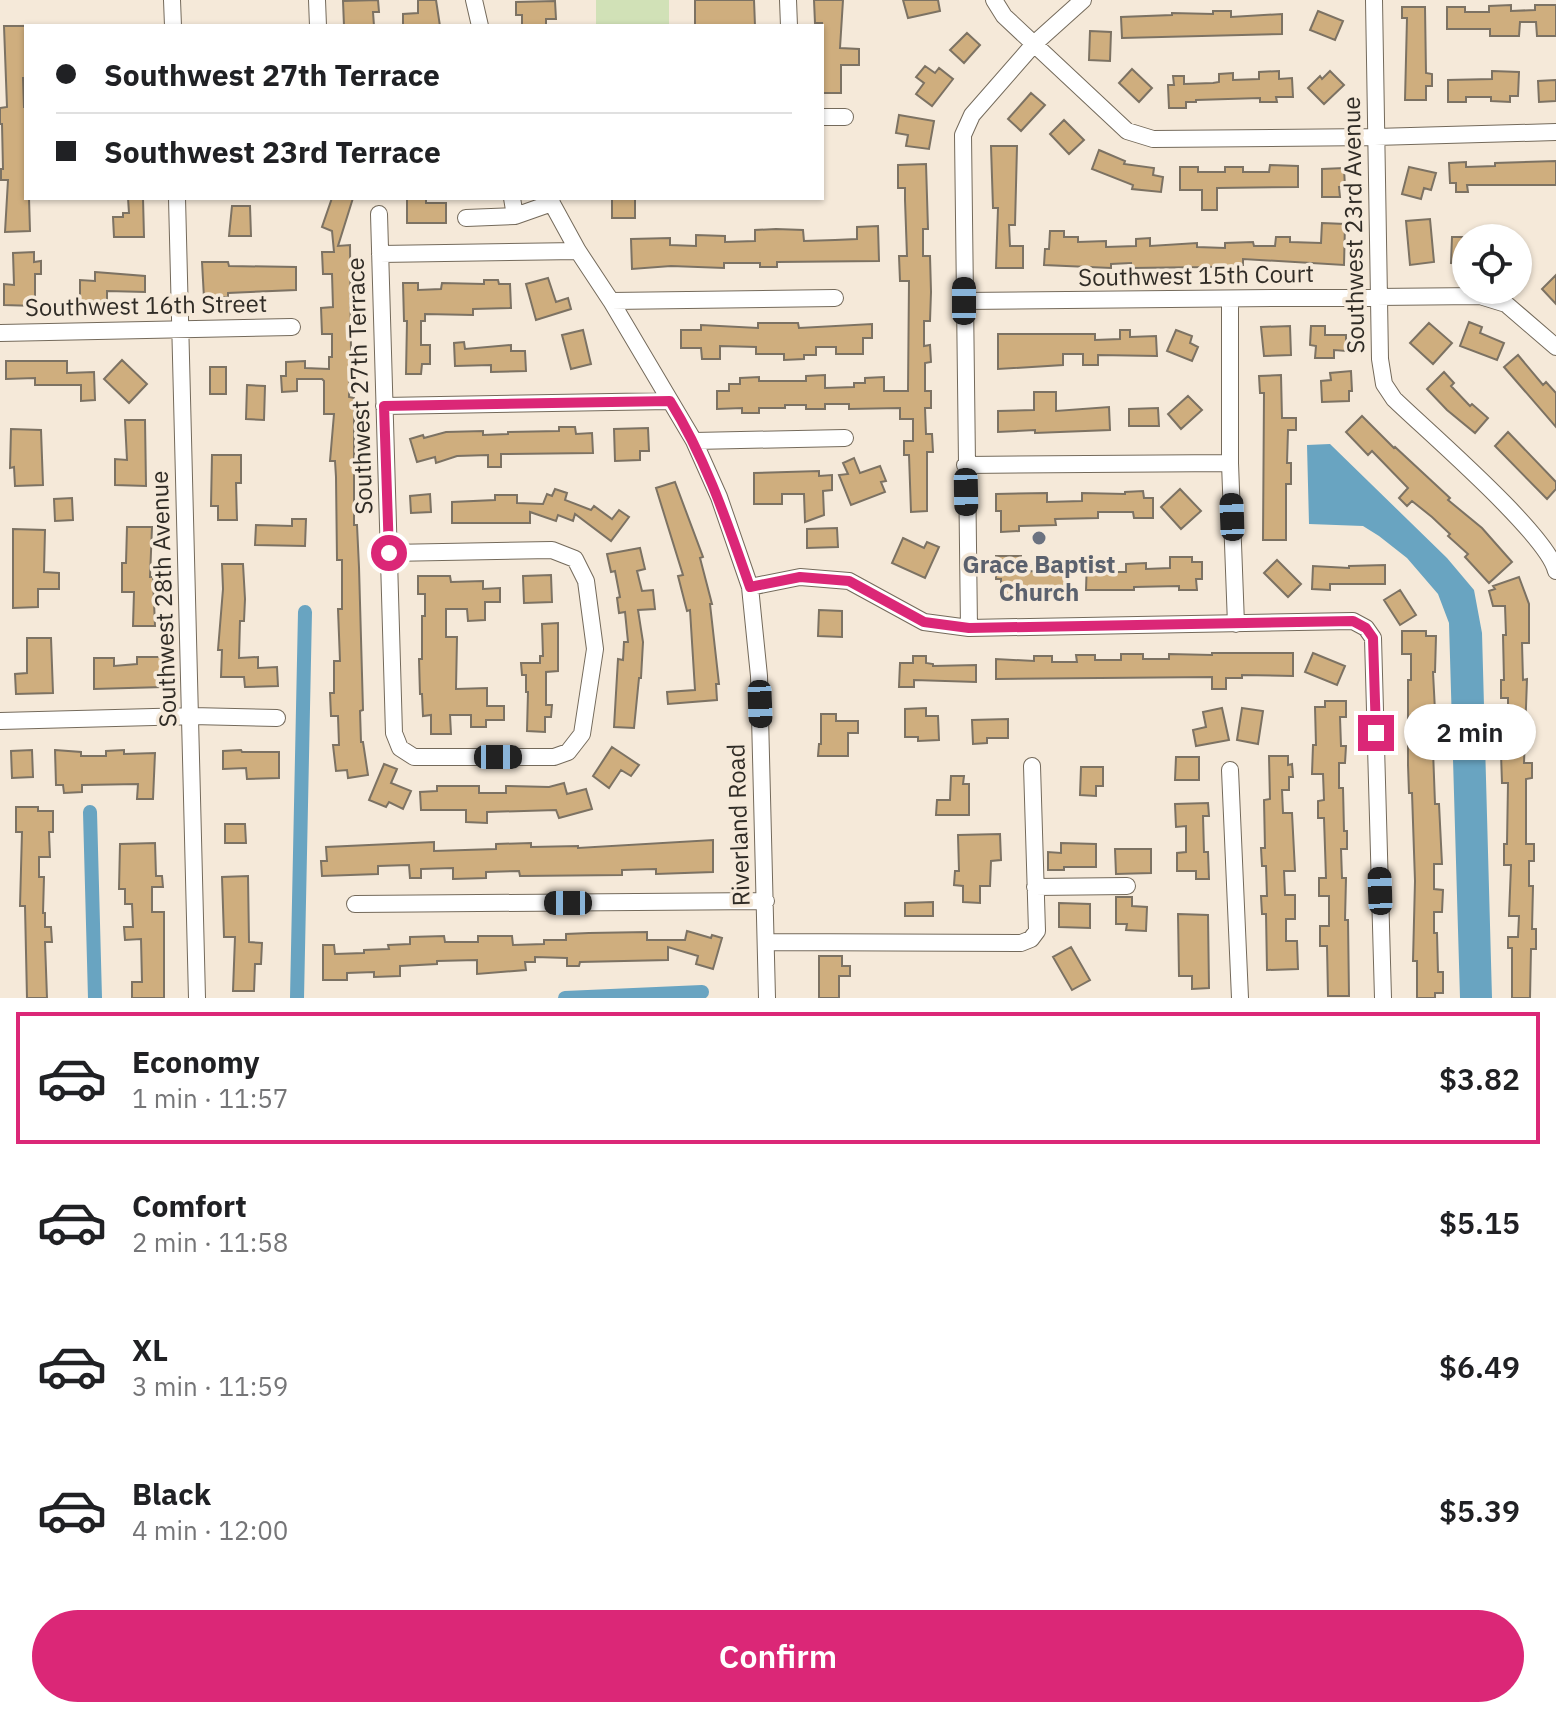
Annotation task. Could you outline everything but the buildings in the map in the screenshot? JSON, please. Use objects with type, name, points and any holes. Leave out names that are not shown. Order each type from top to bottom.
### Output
[{"type":"street","points":[[172,0],[173,24]]},
{"type":"street","points":[[317,0],[318,24]]},
{"type":"street","points":[[474,0],[480,24]]},
{"type":"street","points":[[788,0],[789,24]]},
{"type":"street","points":[[994,0],[1004,16],[1127,131],[1153,139],[1556,132]]},
{"type":"street","points":[[969,628],[963,135],[972,115],[1034,44],[1083,0]]},
{"type":"street","name":"Southwest 23rd Avenue","points":[[1374,0],[1380,359],[1384,384],[1394,399],[1531,532],[1556,571]]},
{"type":"street","points":[[824,117],[845,117]]},
{"type":"street","name":"Southwest 28th Avenue","points":[[177,200],[197,998]]},
{"type":"street","points":[[512,200],[515,216]]},
{"type":"street","points":[[466,218],[515,216],[550,201]]},
{"type":"street","name":"Riverland Road","points":[[550,201],[694,441],[719,497],[750,587],[759,676],[767,998]]},
{"type":"street","name":"Southwest 27th Terrace","points":[[379,214],[394,733],[400,748],[414,757],[554,757],[568,752],[582,734],[595,649],[586,581],[575,559],[552,550],[389,553]]},
{"type":"street","points":[[380,254],[578,251]]},
{"type":"street","name":"Southwest 15th Court","points":[[964,301],[1480,296],[1506,304],[1556,347]]},
{"type":"street","points":[[611,301],[835,298]]},
{"type":"street","points":[[1230,300],[1230,463],[1236,624]]},
{"type":"street","name":"Southwest 16th Street","points":[[0,333],[292,327]]},
{"type":"street","points":[[384,406],[670,401]]},
{"type":"street","points":[[694,441],[845,438]]},
{"type":"street","points":[[965,465],[1230,463]]},
{"type":"street","points":[[750,587],[800,577],[849,581],[924,622],[969,628],[1353,621],[1366,628],[1373,638],[1383,998]]},
{"type":"street","points":[[0,721],[192,716],[277,718]]},
{"type":"street","points":[[766,942],[1021,943],[1031,939],[1037,931],[1032,766]]},
{"type":"street","points":[[1230,770],[1240,998]]},
{"type":"street","points":[[1035,887],[1127,886]]},
{"type":"street","points":[[355,904],[766,901]]},
{"type":"green space","points":[[596,0],[669,0],[669,24],[596,24]]},
{"type":"water","points":[[1330,444],[1447,558],[1474,590],[1482,633],[1492,998],[1460,998],[1449,623],[1438,594],[1407,558],[1379,536],[1363,526],[1309,524],[1307,445]]},
{"type":"waterway","points":[[297,998],[305,612]]},
{"type":"waterway","points":[[90,812],[95,998]]},
{"type":"waterway","points":[[565,998],[702,992]]},
{"type":"place","name":"Grace Baptist Church","points":[[1039,538]]},
{"type":"route","points":[[389,553],[384,406],[670,401],[694,441],[719,497],[750,587],[800,577],[849,581],[924,622],[969,628],[1353,621],[1366,628],[1373,638],[1376,733]]}]
